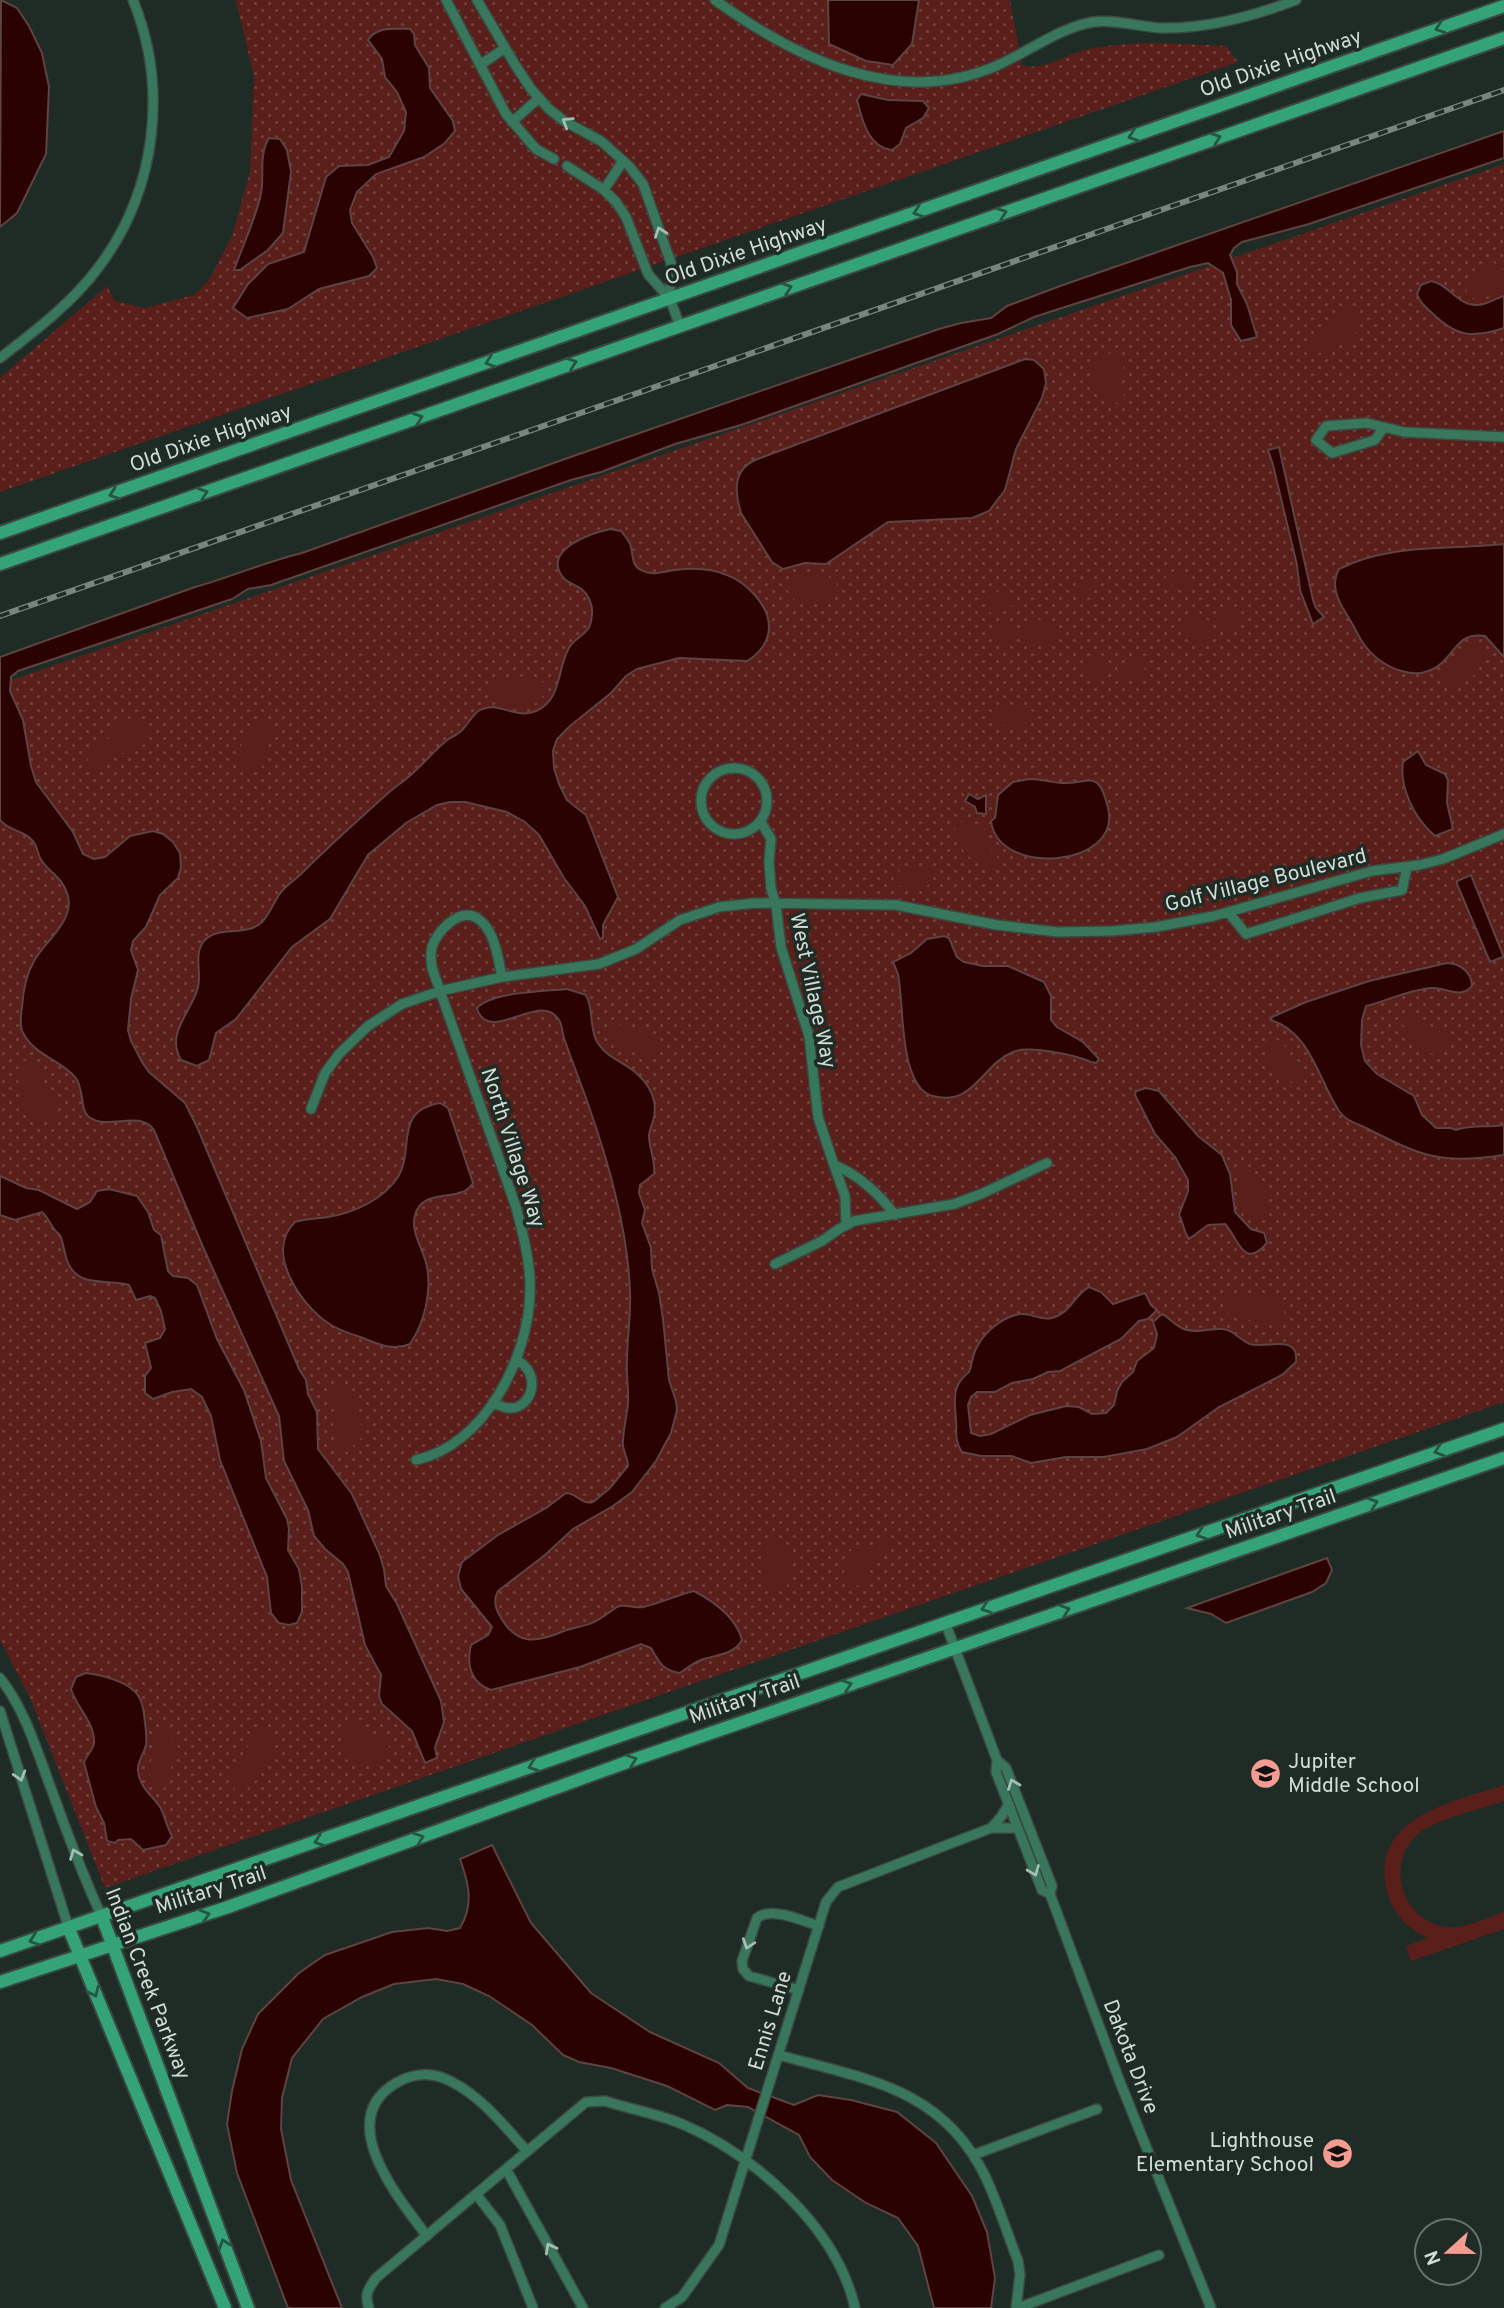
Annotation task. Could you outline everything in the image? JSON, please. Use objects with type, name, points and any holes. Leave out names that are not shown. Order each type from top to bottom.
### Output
[{"type":"main road","name":"Old Dixie Highway","points":[[0,533],[1504,6]]},
{"type":"main road","points":[[0,565],[1504,38]]},
{"type":"main road","name":"Military Trail","points":[[0,1951],[1504,1429]]},
{"type":"main road","name":"Military Trail","points":[[0,1982],[113,1943],[228,1908],[630,1761],[1504,1458]]},
{"type":"main road","name":"Indian Creek Parkway","points":[[102,1917],[248,2308]]},
{"type":"main road","points":[[69,1928],[225,2308]]},
{"type":"street","points":[[0,358],[84,285],[115,243],[136,199],[151,142],[154,103],[151,63],[133,0]]},
{"type":"street","points":[[446,0],[506,114],[536,149],[554,159]]},
{"type":"street","points":[[477,0],[539,98],[564,121],[601,141],[643,184],[671,263],[670,299]]},
{"type":"street","points":[[715,0],[769,36],[831,65],[884,81],[920,83],[979,72],[1090,22],[1163,28],[1205,25],[1266,11],[1296,0]]},
{"type":"street","points":[[480,65],[505,48]]},
{"type":"street","points":[[512,122],[539,98]]},
{"type":"street","points":[[604,190],[623,161]]},
{"type":"street","points":[[567,166],[604,190],[616,202],[626,217],[648,274],[670,299],[680,326]]},
{"type":"street","points":[[1384,427],[1375,440],[1332,453],[1317,440],[1326,426],[1367,423],[1384,427],[1404,432],[1504,437]]},
{"type":"street","points":[[729,768],[754,774],[767,797],[761,822],[751,831],[738,835],[713,829],[700,806],[706,781],[716,772],[729,768]]},
{"type":"street","name":"West Village Way","points":[[761,822],[771,839],[771,888],[781,947],[809,1036],[818,1117],[845,1196],[846,1224]]},
{"type":"street","name":"Golf Village Boulevard","points":[[311,1108],[325,1073],[356,1036],[388,1012],[440,991],[502,977],[576,969],[611,960],[636,949],[680,920],[699,912],[755,903],[896,905],[996,925],[1058,932],[1156,927],[1229,913],[1372,871],[1443,859],[1504,834]]},
{"type":"street","points":[[1229,913],[1246,934],[1360,898],[1402,890],[1408,867]]},
{"type":"street","points":[[440,991],[431,961],[433,946],[445,928],[463,916],[471,915],[484,924],[497,952],[502,977]]},
{"type":"street","name":"North Village Way","points":[[416,1460],[444,1450],[471,1428],[493,1402],[516,1360],[528,1316],[530,1291],[524,1238],[516,1207],[440,991]]},
{"type":"street","points":[[775,1264],[822,1241],[846,1224],[925,1210],[963,1200],[1047,1163]]},
{"type":"street","points":[[834,1165],[845,1169],[870,1188],[895,1215]]},
{"type":"street","points":[[493,1402],[507,1409],[515,1408],[527,1398],[533,1384],[533,1376],[529,1368],[516,1360]]},
{"type":"street","name":"Dakota Drive","points":[[945,1622],[997,1760],[996,1772],[1042,1891],[1050,1894]]},
{"type":"street","name":"Indian Creek Parkway","points":[[0,1678],[14,1695],[29,1728],[102,1917]]},
{"type":"street","points":[[0,1710],[69,1928]]},
{"type":"street","name":"Dakota Drive","points":[[997,1760],[1006,1768],[1052,1886],[1050,1894],[1120,2082],[1211,2308]]},
{"type":"street","points":[[991,1828],[1009,1804]]},
{"type":"street","name":"Ennis Lane","points":[[665,2308],[682,2297],[719,2245],[826,1902],[838,1887],[991,1828],[1018,1828]]},
{"type":"street","points":[[799,1990],[749,1976],[743,1969],[742,1961],[757,1918],[762,1914],[770,1913],[819,1926]]},
{"type":"street","points":[[779,2055],[882,2083],[912,2096],[940,2115],[957,2133],[985,2175],[1018,2261],[1020,2275],[1017,2308],[1159,2255]]},
{"type":"street","points":[[427,2236],[394,2194],[382,2173],[373,2146],[370,2129],[372,2114],[377,2100],[389,2087],[418,2074],[432,2074],[451,2081],[486,2108],[527,2151]]},
{"type":"street","points":[[369,2308],[366,2299],[368,2288],[376,2278],[586,2102],[593,2100],[605,2101],[679,2123],[708,2137],[781,2190],[818,2228],[850,2285],[855,2308]]},
{"type":"street","points":[[973,2155],[1097,2109]]},
{"type":"street","points":[[506,2169],[583,2308]]},
{"type":"street","points":[[476,2194],[500,2225],[533,2308]]},
{"type":"shaded area","points":[[1,0],[17,8],[29,26],[42,53],[49,87],[46,154],[17,213],[0,227]]},
{"type":"shaded area","points":[[236,0],[828,0],[829,44],[912,44],[919,0],[1010,0],[1022,65],[1047,64],[1081,51],[1106,46],[1141,44],[1226,46],[1238,62],[0,492],[0,378],[107,286],[115,301],[145,308],[194,295],[209,280],[232,236],[250,172],[254,77]]},
{"type":"shaded area","points":[[828,0],[919,0],[912,44],[893,65],[866,61],[829,44]]},
{"type":"shaded area","points":[[410,29],[414,34],[415,45],[429,68],[430,88],[453,121],[455,131],[445,143],[424,157],[376,174],[357,192],[350,210],[352,223],[377,268],[369,276],[319,289],[288,309],[247,318],[233,308],[248,284],[268,264],[304,252],[326,177],[339,166],[368,165],[389,157],[404,131],[406,112],[397,92],[385,77],[382,59],[368,40],[381,30]]},
{"type":"shaded area","points":[[861,94],[888,100],[923,101],[929,108],[923,118],[906,128],[900,144],[892,150],[877,144],[867,131],[857,100]]},
{"type":"shaded area","points":[[1504,131],[1504,158],[1309,224],[1242,242],[1234,248],[1230,255],[1237,272],[1237,284],[1247,304],[1257,337],[1241,341],[1231,325],[1231,300],[1223,273],[1208,263],[1190,267],[1034,317],[998,334],[741,425],[675,444],[271,585],[248,589],[232,599],[18,671],[11,677],[10,691],[23,720],[36,782],[73,832],[83,854],[94,859],[105,857],[130,836],[153,831],[163,834],[173,842],[180,853],[181,867],[178,878],[160,895],[146,927],[133,941],[131,950],[138,970],[131,999],[128,1030],[131,1041],[149,1072],[185,1103],[197,1127],[306,1380],[308,1394],[317,1412],[318,1449],[352,1494],[379,1553],[386,1586],[397,1604],[441,1701],[444,1722],[435,1747],[437,1758],[425,1763],[412,1731],[382,1704],[379,1696],[381,1675],[365,1645],[348,1572],[314,1536],[308,1510],[284,1461],[279,1416],[154,1130],[140,1121],[105,1122],[89,1117],[84,1110],[76,1078],[35,1048],[22,1030],[23,995],[29,972],[34,961],[63,923],[69,905],[66,889],[43,863],[33,841],[0,820],[0,657],[939,329],[991,318],[1007,306],[1063,285]]},
{"type":"shaded area","points":[[269,138],[280,139],[287,150],[291,172],[283,233],[268,250],[240,270],[234,270],[258,205],[263,155]]},
{"type":"shaded area","points":[[1504,164],[1504,1402],[105,1888],[30,1698],[0,1640],[0,684]]},
{"type":"shaded area","points":[[1488,262],[1493,262],[1504,271],[1504,290],[1481,299],[1472,298],[1466,291],[1470,280]]},
{"type":"shaded area","points":[[1431,281],[1469,304],[1483,304],[1504,296],[1504,328],[1473,334],[1456,331],[1448,326],[1424,306],[1417,294],[1421,285]]},
{"type":"shaded area","points":[[1350,308],[1358,313],[1357,331],[1339,346],[1314,355],[1307,347],[1311,336],[1330,324],[1345,309]]},
{"type":"shaded area","points":[[1110,353],[1121,356],[1125,362],[1121,378],[1124,397],[1117,403],[1109,402],[1098,395],[1094,383],[1093,362],[1096,358]]},
{"type":"shaded area","points":[[1025,359],[1034,360],[1044,369],[1046,383],[1042,398],[1016,449],[1005,490],[989,511],[972,518],[888,522],[826,564],[805,563],[783,569],[772,562],[741,513],[739,505],[737,483],[742,470],[748,465],[755,460]]},
{"type":"shaded area","points":[[1279,447],[1313,600],[1324,617],[1313,624],[1300,590],[1297,565],[1268,450]]},
{"type":"shaded area","points":[[610,529],[621,531],[627,539],[639,569],[654,573],[707,570],[737,580],[760,601],[769,627],[762,647],[747,661],[679,658],[637,669],[557,739],[553,751],[559,784],[567,800],[586,815],[618,897],[603,925],[603,938],[600,939],[585,906],[564,878],[539,835],[525,822],[507,812],[465,802],[437,805],[406,823],[368,855],[330,919],[292,947],[236,1019],[216,1033],[209,1060],[197,1066],[181,1060],[176,1041],[181,1023],[198,987],[198,958],[204,941],[217,933],[249,929],[262,922],[284,888],[442,744],[461,731],[480,710],[493,707],[528,713],[544,706],[550,699],[555,692],[565,656],[588,628],[592,614],[585,592],[562,576],[558,566],[559,558],[572,544]]},
{"type":"shaded area","points":[[1504,544],[1504,657],[1485,636],[1477,635],[1460,642],[1443,662],[1422,673],[1411,673],[1389,666],[1370,652],[1363,643],[1336,593],[1335,581],[1339,569],[1358,561],[1399,551]]},
{"type":"shaded area","points":[[807,572],[828,577],[837,585],[828,598],[811,606],[795,600],[785,585],[791,576]]},
{"type":"shaded area","points":[[1168,573],[1186,573],[1192,582],[1182,588],[1175,587],[1165,579]]},
{"type":"shaded area","points":[[1083,580],[1089,582],[1089,594],[1083,596],[1077,594],[1075,588],[1077,582]]},
{"type":"shaded area","points":[[999,591],[1012,597],[1013,604],[1006,611],[993,614],[986,605]]},
{"type":"shaded area","points":[[1232,607],[1241,611],[1242,620],[1235,628],[1221,629],[1216,623],[1218,616]]},
{"type":"shaded area","points":[[1199,613],[1211,623],[1211,634],[1201,642],[1189,640],[1182,630],[1184,619]]},
{"type":"shaded area","points":[[1044,619],[1056,626],[1059,633],[1055,644],[1038,644],[1024,636],[1024,629],[1035,621]]},
{"type":"shaded area","points":[[1005,621],[1013,624],[1016,632],[1013,640],[1005,643],[997,640],[994,632],[997,624]]},
{"type":"shaded area","points":[[1469,641],[1481,643],[1483,658],[1480,666],[1463,684],[1450,685],[1443,678],[1443,671]]},
{"type":"shaded area","points":[[1138,653],[1146,658],[1144,674],[1137,679],[1119,677],[1119,666]]},
{"type":"shaded area","points":[[1098,655],[1109,662],[1110,667],[1103,678],[1098,679],[1087,672],[1086,667],[1093,656]]},
{"type":"shaded area","points":[[533,676],[547,687],[543,696],[529,706],[511,707],[495,699],[490,692],[497,682],[502,680]]},
{"type":"shaded area","points":[[1003,703],[1030,709],[1033,713],[1032,721],[1020,730],[1004,725],[991,714],[993,708]]},
{"type":"shaded area","points":[[134,717],[141,718],[149,728],[142,746],[113,756],[101,772],[93,771],[88,766],[87,753],[107,740],[118,723]]},
{"type":"shaded area","points":[[267,718],[272,720],[276,732],[269,744],[263,766],[249,774],[238,768],[236,754],[254,729]]},
{"type":"shaded area","points":[[1418,751],[1426,765],[1445,774],[1448,780],[1447,803],[1453,829],[1435,836],[1415,812],[1406,792],[1402,772],[1403,762]]},
{"type":"shaded area","points":[[1029,779],[1061,783],[1096,782],[1108,808],[1108,828],[1097,843],[1079,853],[1058,858],[1035,857],[1014,851],[999,839],[991,821],[995,818],[998,795],[1013,782]]},
{"type":"shaded area","points":[[969,794],[978,799],[986,795],[986,814],[977,813],[975,807],[965,801]]},
{"type":"shaded area","points":[[964,821],[984,828],[992,852],[999,859],[998,865],[984,866],[964,852],[954,831],[958,824]]},
{"type":"shaded area","points":[[916,865],[927,867],[929,871],[926,887],[919,891],[895,885],[895,873]]},
{"type":"shaded area","points":[[1471,875],[1503,955],[1490,962],[1457,884],[1457,881]]},
{"type":"shaded area","points":[[944,936],[949,938],[957,957],[964,962],[983,966],[1008,966],[1044,982],[1051,996],[1051,1020],[1057,1027],[1083,1042],[1099,1059],[1096,1063],[1052,1052],[1020,1050],[1002,1058],[977,1083],[958,1095],[947,1098],[924,1092],[909,1064],[898,974],[893,962],[911,953],[927,939]]},
{"type":"shaded area","points":[[1447,963],[1464,969],[1470,976],[1472,986],[1458,993],[1437,988],[1423,989],[1366,1006],[1362,1020],[1361,1045],[1365,1061],[1377,1074],[1414,1096],[1422,1115],[1436,1128],[1456,1130],[1504,1125],[1504,1155],[1464,1159],[1432,1156],[1348,1119],[1339,1111],[1305,1046],[1285,1026],[1271,1020],[1272,1017],[1306,1002],[1369,981]]},
{"type":"shaded area","points":[[567,989],[586,995],[597,1042],[605,1052],[640,1077],[654,1100],[655,1114],[649,1136],[654,1174],[640,1185],[639,1193],[645,1210],[642,1223],[651,1248],[652,1269],[663,1319],[669,1380],[677,1410],[671,1433],[656,1461],[632,1492],[573,1529],[545,1555],[498,1591],[496,1607],[513,1633],[527,1639],[536,1639],[591,1624],[620,1606],[643,1607],[694,1591],[730,1617],[742,1640],[729,1652],[698,1661],[680,1673],[665,1668],[651,1648],[641,1644],[580,1667],[491,1690],[479,1683],[470,1666],[471,1645],[488,1635],[492,1627],[461,1589],[458,1576],[462,1562],[498,1535],[546,1508],[566,1493],[585,1502],[593,1502],[610,1488],[628,1466],[623,1441],[628,1399],[628,1268],[616,1195],[595,1124],[561,1025],[551,1012],[528,1013],[492,1022],[483,1018],[477,1008],[506,995]]},
{"type":"shaded area","points":[[1413,1010],[1434,1029],[1449,1036],[1449,1044],[1443,1052],[1426,1053],[1412,1042],[1402,1022],[1406,1013]]},
{"type":"shaded area","points":[[618,1024],[636,1031],[653,1033],[659,1041],[657,1057],[649,1060],[612,1044],[605,1032],[609,1026]]},
{"type":"shaded area","points":[[1278,1040],[1290,1056],[1303,1065],[1304,1075],[1296,1083],[1281,1079],[1267,1067],[1267,1046]]},
{"type":"shaded area","points":[[24,1061],[36,1061],[40,1065],[46,1086],[57,1107],[55,1117],[45,1122],[29,1115],[24,1106],[18,1074],[19,1065]]},
{"type":"shaded area","points":[[1146,1088],[1159,1091],[1198,1136],[1222,1155],[1230,1174],[1235,1212],[1251,1229],[1264,1233],[1267,1243],[1259,1251],[1247,1253],[1225,1224],[1208,1225],[1189,1239],[1187,1237],[1179,1215],[1188,1191],[1188,1180],[1175,1157],[1155,1134],[1135,1095],[1136,1091]]},
{"type":"shaded area","points":[[440,1103],[448,1108],[473,1183],[460,1193],[434,1198],[419,1206],[414,1228],[427,1267],[426,1307],[410,1344],[386,1346],[341,1330],[328,1323],[307,1304],[290,1277],[285,1262],[283,1248],[286,1234],[295,1222],[347,1212],[376,1199],[398,1177],[403,1166],[408,1133],[416,1114],[425,1107]]},
{"type":"shaded area","points":[[1245,1167],[1255,1174],[1269,1191],[1266,1217],[1260,1223],[1247,1217],[1240,1204],[1237,1171]]},
{"type":"shaded area","points":[[0,1176],[26,1188],[39,1190],[77,1209],[90,1202],[97,1191],[109,1189],[137,1196],[148,1212],[154,1230],[161,1235],[168,1271],[173,1276],[188,1278],[197,1285],[217,1339],[244,1390],[261,1441],[266,1478],[287,1519],[288,1550],[299,1569],[302,1587],[302,1612],[297,1623],[279,1623],[271,1613],[267,1577],[220,1460],[211,1416],[202,1397],[191,1389],[153,1399],[145,1393],[145,1376],[151,1368],[145,1343],[160,1338],[165,1329],[155,1298],[150,1296],[136,1300],[129,1285],[94,1281],[79,1276],[68,1263],[60,1235],[42,1212],[15,1220],[0,1215]]},
{"type":"shaded area","points":[[1089,1287],[1101,1292],[1113,1304],[1145,1293],[1157,1310],[1148,1319],[1139,1321],[1121,1339],[1060,1371],[1012,1383],[995,1392],[977,1392],[968,1405],[971,1433],[980,1436],[991,1434],[1030,1415],[1066,1406],[1079,1407],[1092,1414],[1106,1413],[1114,1405],[1117,1391],[1133,1372],[1137,1361],[1154,1348],[1157,1334],[1153,1322],[1162,1314],[1184,1329],[1222,1329],[1250,1344],[1287,1345],[1296,1353],[1296,1362],[1282,1375],[1219,1407],[1177,1437],[1147,1449],[1104,1457],[1066,1457],[1031,1463],[1012,1456],[981,1456],[962,1452],[956,1436],[955,1393],[963,1377],[969,1372],[982,1338],[993,1327],[1013,1316],[1024,1314],[1048,1319],[1059,1315]]},
{"type":"shaded area","points":[[1235,1293],[1273,1294],[1283,1308],[1287,1320],[1280,1326],[1229,1316],[1224,1305],[1228,1296]]},
{"type":"shaded area","points":[[342,1387],[353,1394],[363,1431],[362,1437],[347,1452],[337,1446],[333,1433],[334,1410],[331,1395],[336,1388]]},
{"type":"shaded area","points":[[771,1537],[785,1543],[791,1556],[787,1586],[778,1592],[773,1592],[764,1583],[761,1549]]},
{"type":"shaded area","points":[[884,1541],[890,1545],[890,1550],[872,1567],[864,1582],[857,1586],[848,1583],[844,1572],[849,1552],[857,1547],[868,1547]]},
{"type":"shaded area","points":[[1327,1558],[1332,1570],[1326,1583],[1312,1592],[1226,1623],[1211,1614],[1187,1608]]},
{"type":"shaded area","points":[[86,1673],[123,1683],[141,1700],[146,1740],[139,1764],[139,1777],[161,1810],[172,1836],[166,1845],[143,1850],[131,1839],[118,1840],[115,1843],[107,1841],[104,1823],[96,1807],[84,1763],[93,1746],[94,1735],[71,1689],[76,1677]]},
{"type":"shaded area","points":[[351,1718],[369,1732],[389,1740],[389,1748],[373,1764],[354,1764],[346,1759],[340,1730],[343,1722]]},
{"type":"shaded area","points":[[158,1728],[166,1730],[179,1748],[172,1761],[169,1782],[163,1789],[154,1786],[150,1771]]},
{"type":"shaded area","points":[[262,1729],[274,1742],[270,1760],[246,1790],[235,1790],[231,1781],[233,1775],[252,1739]]},
{"type":"shaded area","points":[[1504,1785],[1504,1801],[1444,1820],[1415,1837],[1401,1863],[1401,1878],[1410,1904],[1432,1923],[1447,1927],[1461,1926],[1504,1912],[1504,1929],[1411,1961],[1406,1946],[1428,1938],[1402,1919],[1389,1899],[1385,1866],[1391,1846],[1403,1829],[1440,1806]]},
{"type":"shaded area","points":[[492,1845],[531,1923],[591,1993],[650,2032],[719,2063],[748,2088],[794,2105],[818,2095],[897,2112],[936,2143],[972,2196],[987,2232],[995,2278],[991,2308],[934,2308],[918,2246],[898,2218],[866,2203],[832,2180],[810,2157],[799,2135],[748,2107],[727,2105],[715,2110],[667,2086],[611,2068],[579,2062],[563,2055],[532,2025],[489,1996],[463,1984],[436,1979],[394,1984],[362,1997],[323,2019],[292,2058],[282,2098],[281,2129],[291,2180],[342,2308],[288,2308],[237,2173],[227,2124],[242,2049],[258,2014],[299,1973],[325,1955],[392,1932],[428,1928],[447,1931],[460,1928],[467,1911],[469,1894],[460,1859]]},
{"type":"railway","points":[[0,616],[1504,90]]},
{"type":"place","name":"Jupiter Middle School","points":[[1265,1774]]},
{"type":"place","name":"Lighthouse Elementary School","points":[[1337,2153]]}]
